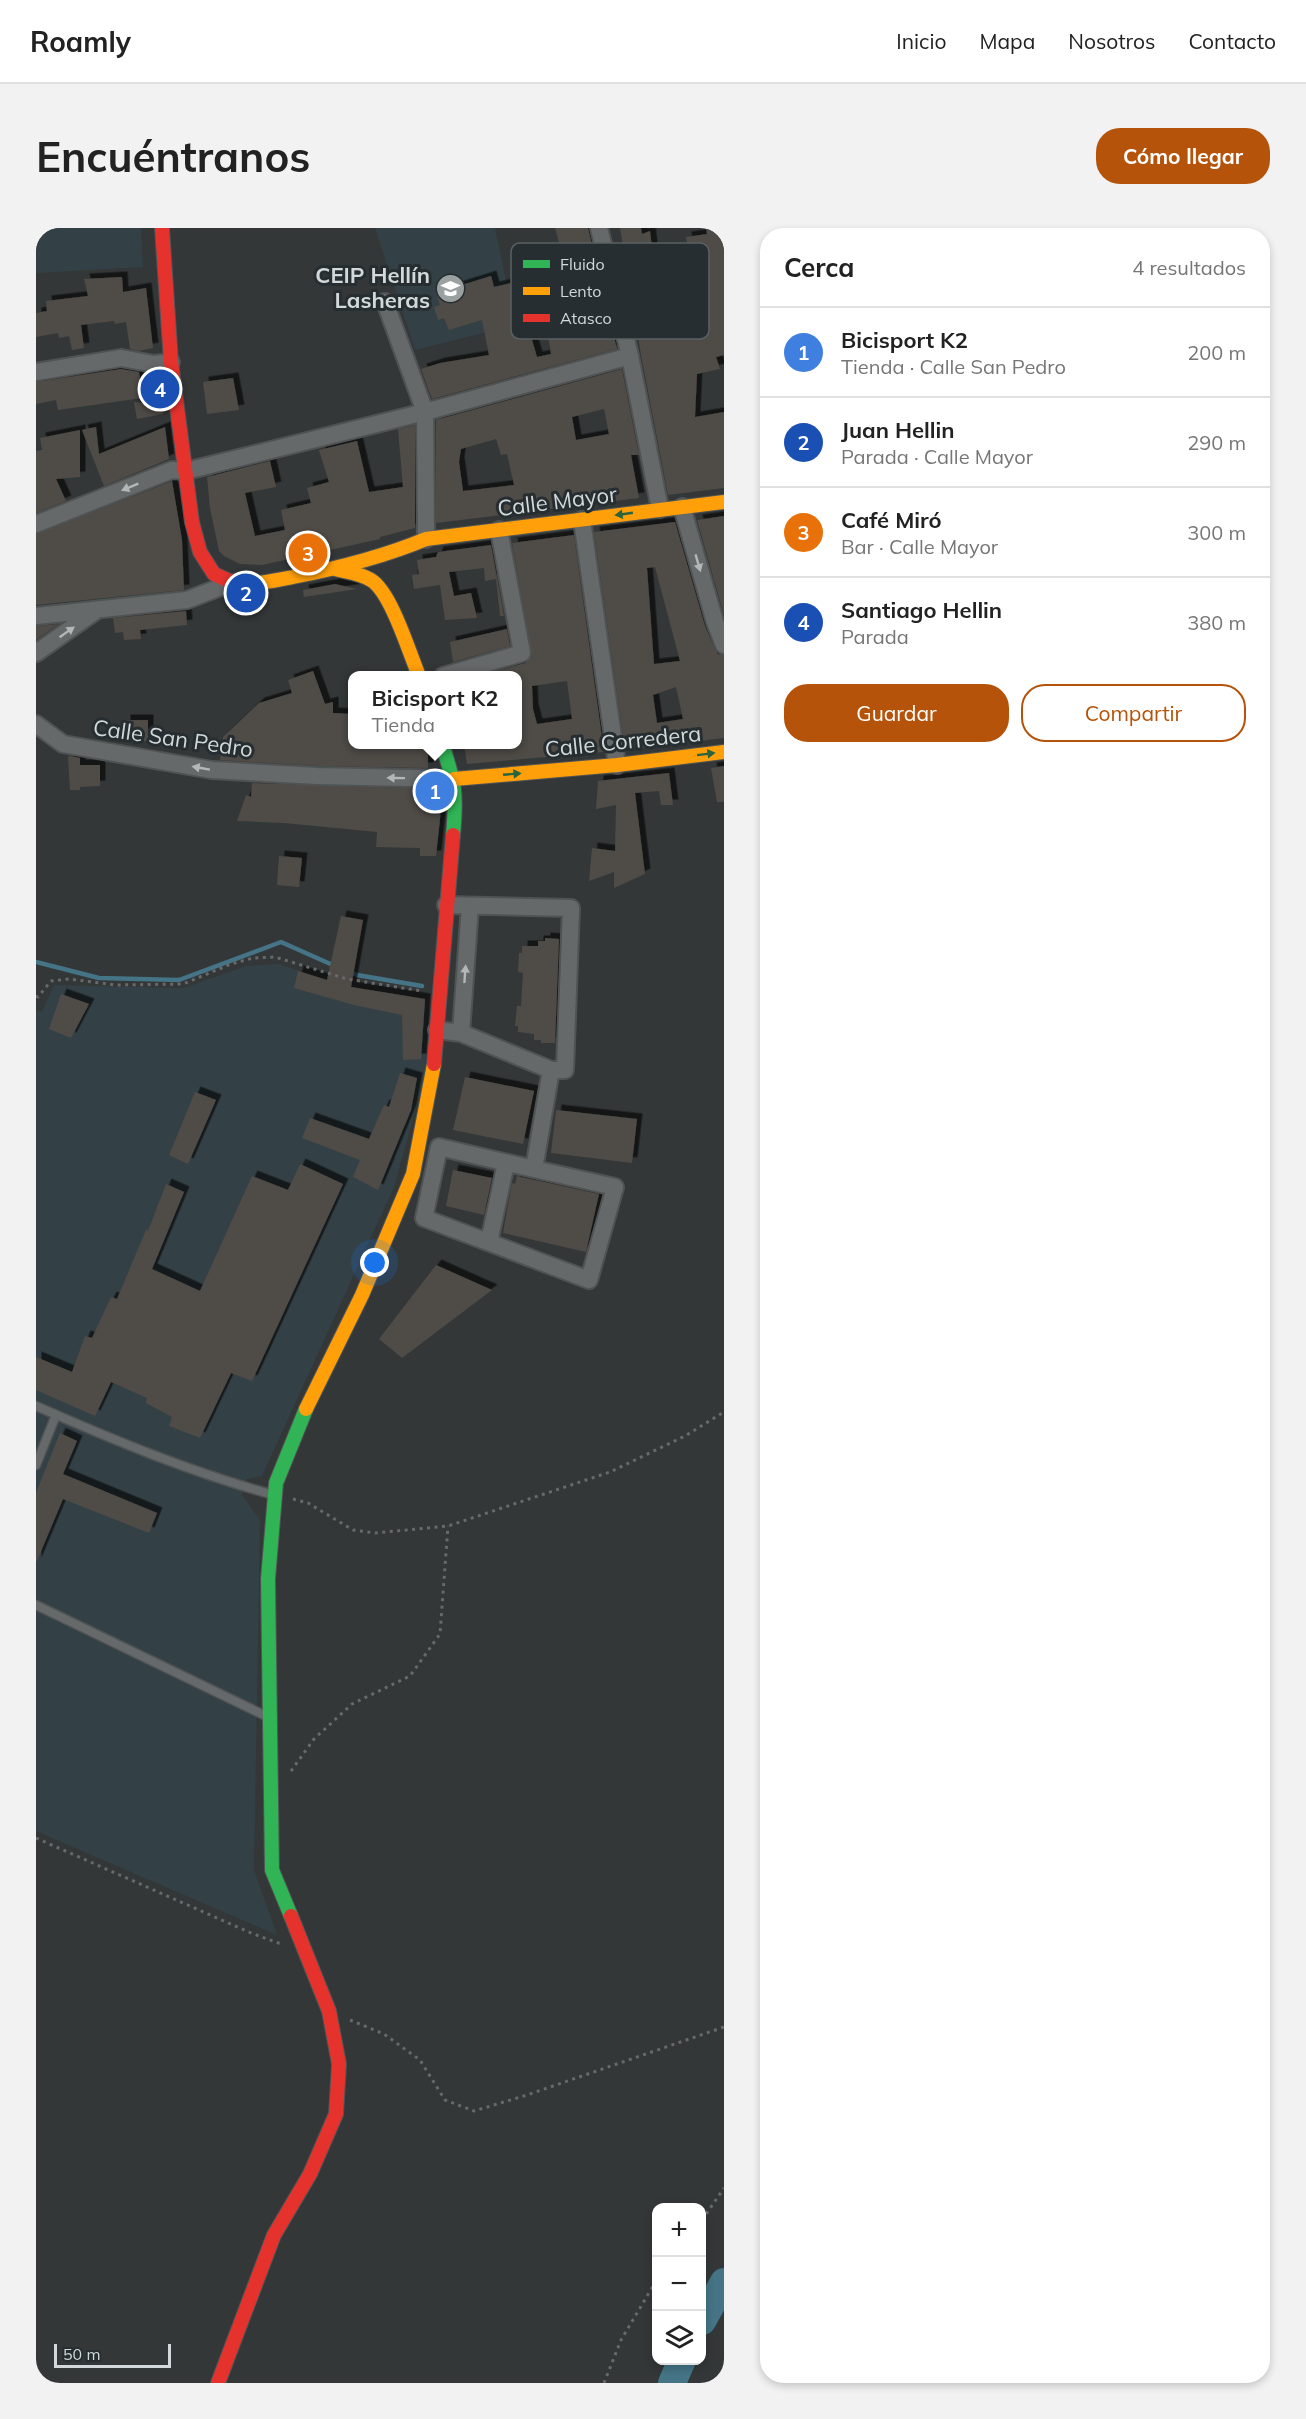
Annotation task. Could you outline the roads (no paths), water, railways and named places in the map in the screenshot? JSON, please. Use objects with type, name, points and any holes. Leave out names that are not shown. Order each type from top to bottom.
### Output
[{"type":"main road","points":[[162,228],[171,362],[192,522],[200,552],[214,574],[231,583]]},
{"type":"main road","name":"Calle Mayor","points":[[231,583],[249,585],[396,557],[426,539],[724,502]]},
{"type":"main road","points":[[335,569],[359,574],[387,588],[418,671]]},
{"type":"main road","points":[[218,2383],[274,2235],[310,2174],[336,2114],[339,2064],[329,2011],[272,1870],[268,1579],[274,1495],[276,1483],[306,1408],[362,1296],[413,1174],[435,1060],[456,800],[454,779],[444,749]]},
{"type":"main road","name":"Calle Corredera","points":[[454,779],[617,765],[724,752]]},
{"type":"street","points":[[599,228],[603,243]]},
{"type":"street","points":[[386,302],[424,412],[426,539]]},
{"type":"street","points":[[626,339],[660,509]]},
{"type":"street","points":[[36,524],[172,470],[186,471],[424,412],[630,356]]},
{"type":"street","points":[[36,372],[121,358],[154,364],[171,362]]},
{"type":"street","points":[[682,507],[715,622],[724,645]]},
{"type":"street","points":[[582,520],[617,765]]},
{"type":"street","points":[[457,671],[522,653],[499,530]]},
{"type":"street","points":[[36,615],[187,600],[231,583]]},
{"type":"street","points":[[36,653],[97,610]]},
{"type":"street","name":"Calle San Pedro","points":[[36,724],[63,744],[212,770],[317,776],[454,779]]},
{"type":"street","points":[[446,905],[571,908],[558,1070],[534,1169]]},
{"type":"street","points":[[461,1033],[470,906]]},
{"type":"street","points":[[437,1030],[461,1033],[558,1070]]},
{"type":"street","points":[[439,1147],[534,1169],[615,1187],[590,1280],[424,1218],[439,1147]]},
{"type":"street","points":[[489,1242],[506,1163]]},
{"type":"lane","points":[[36,1406],[104,1436],[244,1487],[274,1495]]},
{"type":"lane","points":[[36,1465],[56,1415]]},
{"type":"lane","points":[[36,1605],[270,1718]]},
{"type":"waterway","points":[[36,962],[99,978],[179,980],[281,942],[335,966]]},
{"type":"waterway","points":[[348,971],[357,975],[422,986]]},
{"type":"waterway","points":[[706,2314],[724,2282]]},
{"type":"waterway","points":[[672,2383],[680,2365]]},
{"type":"place","name":"CEIP Hellín Lasheras","points":[[451,288]]},
{"type":"place","name":"Santiago Hellin","points":[[160,389]]},
{"type":"place","name":"Café Miró","points":[[308,553]]},
{"type":"place","name":"Juan Hellin","points":[[246,593]]},
{"type":"place","name":"Bicisport K2","points":[[435,791]]}]
